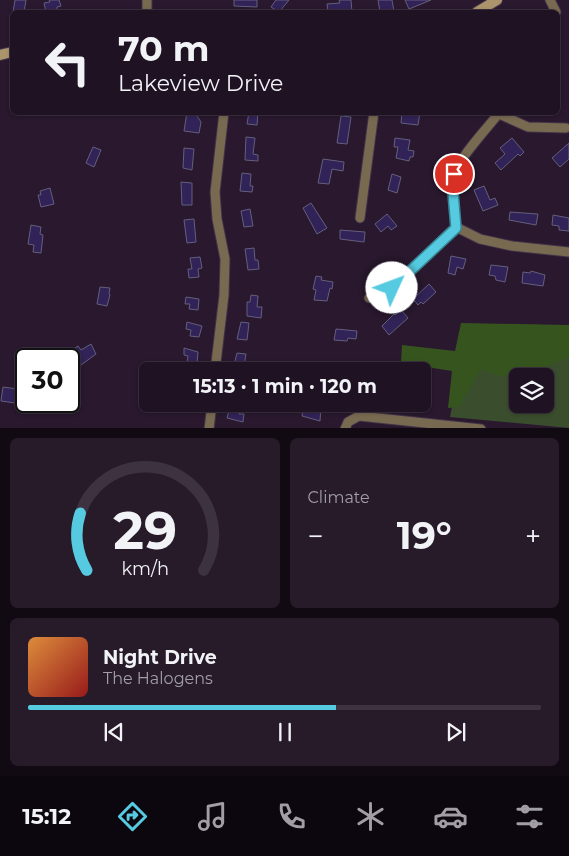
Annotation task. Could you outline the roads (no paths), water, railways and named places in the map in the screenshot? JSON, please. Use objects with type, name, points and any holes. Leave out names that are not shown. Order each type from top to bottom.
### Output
[{"type":"street","points":[[480,10],[497,0]]},
{"type":"street","points":[[217,362],[224,296],[225,259],[217,219],[215,192],[224,115]]},
{"type":"street","points":[[360,218],[374,115]]},
{"type":"street","points":[[456,228],[453,192],[454,174],[472,146],[497,115]]},
{"type":"street","points":[[503,115],[528,127],[566,128]]},
{"type":"street","points":[[456,228],[480,239],[512,246],[569,252]]},
{"type":"street","points":[[369,298],[392,288],[456,228]]},
{"type":"street","points":[[209,428],[211,412]]},
{"type":"street","points":[[345,428],[348,422],[359,416],[481,428]]}]
